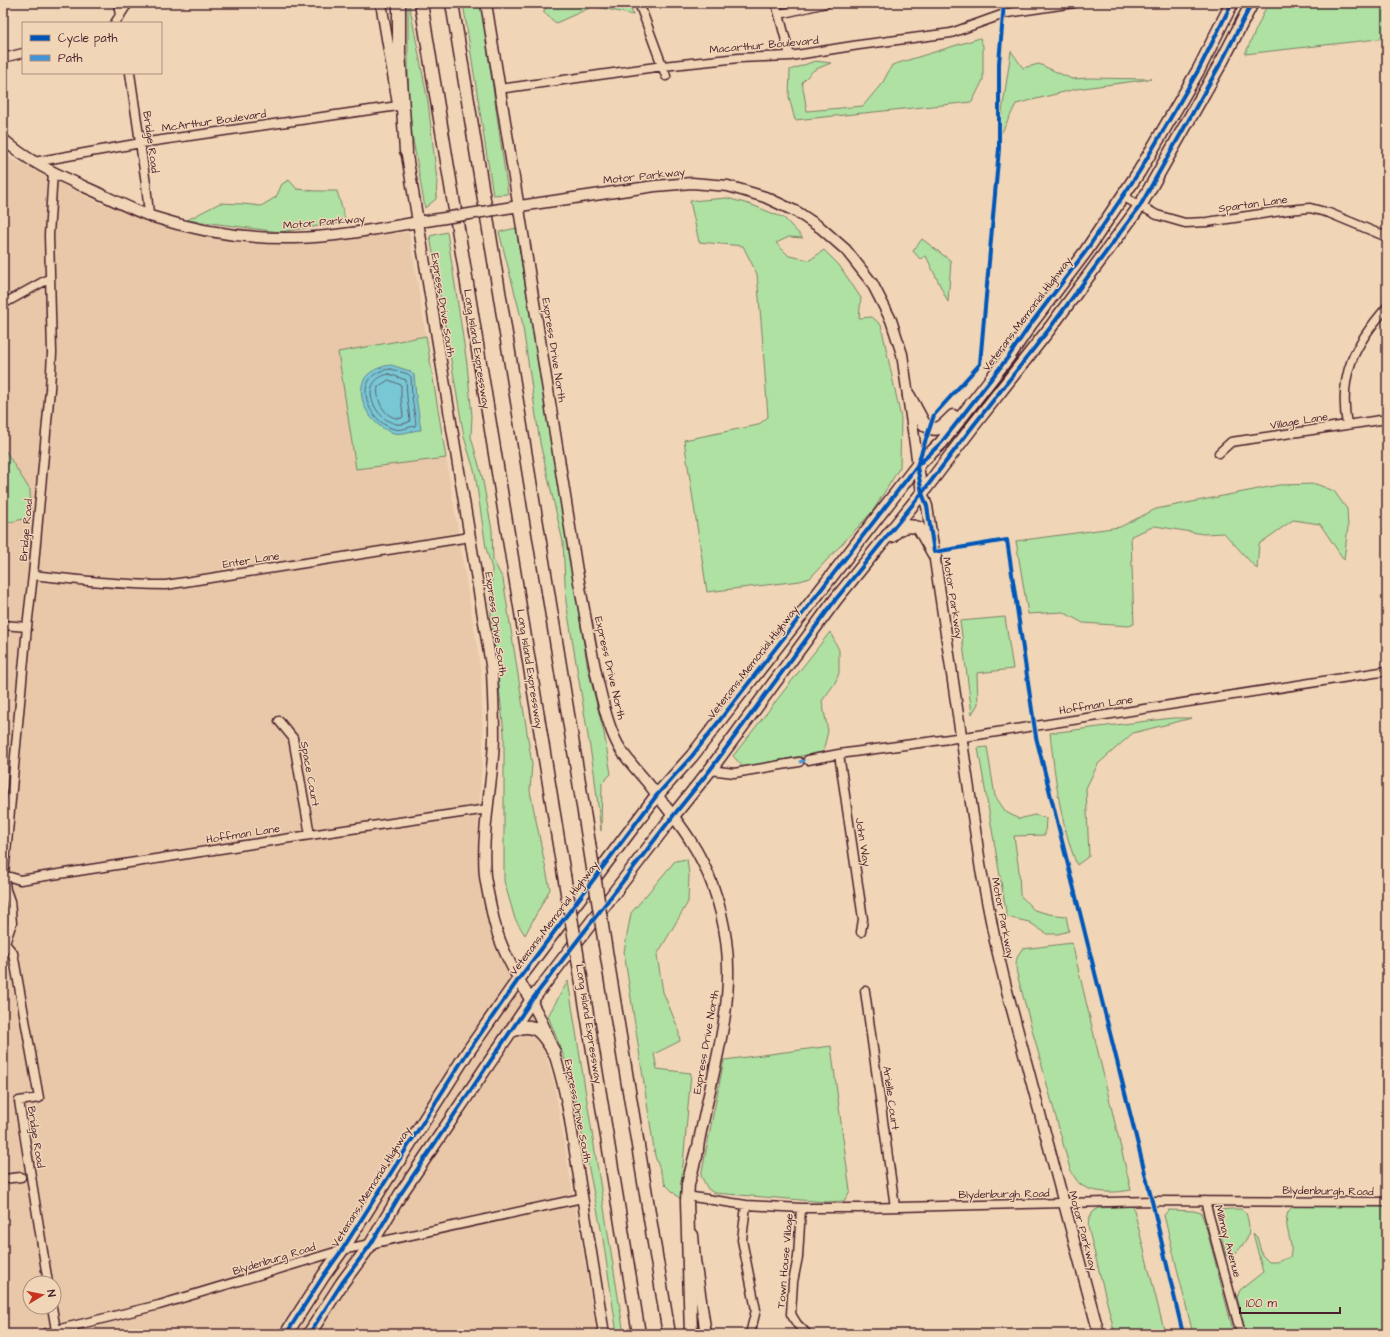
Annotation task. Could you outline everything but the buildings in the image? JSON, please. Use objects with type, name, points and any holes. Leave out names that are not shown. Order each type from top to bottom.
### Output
[{"type":"highway","points":[[399,3],[399,60],[406,151]]},
{"type":"highway","name":"Long Island Expressway","points":[[421,3],[639,1334]]},
{"type":"highway","points":[[452,3],[669,1334]]},
{"type":"highway","name":"Veterans Memorial Highway","points":[[286,1334],[342,1250],[465,1054],[518,980],[657,796],[692,756],[917,466],[941,443],[1009,356],[1030,325],[1086,250],[1154,148],[1199,69],[1232,3]]},
{"type":"highway","points":[[1222,61],[1245,3]]},
{"type":"highway","points":[[309,1334],[342,1283],[371,1244],[400,1195],[531,1001],[710,770],[836,599],[922,493],[977,420],[1050,328],[1140,206],[1222,61],[1252,3]]},
{"type":"highway","points":[[909,396],[924,424],[932,428],[939,429],[943,427],[966,401],[991,378]]},
{"type":"highway","points":[[857,573],[898,530],[905,526],[919,528],[935,556]]},
{"type":"highway","points":[[510,1032],[520,1027],[532,1027],[542,1033],[554,1052]]},
{"type":"highway","points":[[691,1334],[687,1200],[688,1184],[697,1150]]},
{"type":"main road","name":"Express Drive South","points":[[381,3],[406,151],[422,221],[492,671],[494,738],[485,844],[485,877],[494,921],[501,942],[518,980],[531,1001],[546,1031],[554,1052],[565,1094],[604,1334]]},
{"type":"main road","name":"Express Drive North","points":[[486,3],[516,206],[577,571],[594,663],[606,713],[618,744],[631,764],[673,816],[697,851],[712,882],[722,917],[727,954],[727,993],[723,1027],[697,1150],[693,1197],[695,1252],[706,1334]]},
{"type":"main road","name":"Motor Parkway","points":[[3,139],[34,162],[53,172],[149,215],[204,230],[233,235],[264,238],[297,238],[328,235],[655,186],[692,183],[728,186],[765,197],[797,212],[821,228],[846,250],[872,283],[891,320],[902,354],[909,396],[917,466],[922,493],[927,506],[981,870],[995,942],[1099,1334]]},
{"type":"street","points":[[118,3],[121,19]]},
{"type":"street","points":[[121,19],[126,6],[130,3]]},
{"type":"street","points":[[639,3],[666,76]]},
{"type":"street","points":[[776,3],[790,56]]},
{"type":"street","points":[[780,14],[826,3]]},
{"type":"street","name":"Macarthur Boulevard","points":[[499,89],[663,66],[739,58],[790,56],[951,33],[1007,12],[1074,3]]},
{"type":"street","points":[[3,58],[22,53]]},
{"type":"street","name":"Bridge Road","points":[[130,74],[141,143],[149,215]]},
{"type":"street","name":"McArthur Boulevard","points":[[34,162],[141,143],[398,106]]},
{"type":"street","name":"Bridge Road","points":[[47,1275],[19,1101],[38,1098],[13,953],[4,942],[12,923],[10,901],[4,891],[4,875],[50,389],[52,353],[50,235],[53,172]]},
{"type":"street","name":"Spartan Lane","points":[[1122,196],[1157,215],[1185,223],[1207,222],[1310,208],[1329,212],[1387,237]]},
{"type":"street","points":[[3,304],[50,278]]},
{"type":"street","points":[[1347,425],[1344,395],[1346,377],[1353,356],[1367,333],[1387,307]]},
{"type":"street","name":"Village Lane","points":[[1219,454],[1231,442],[1387,419]]},
{"type":"street","name":"Enter Lane","points":[[33,575],[145,585],[166,585],[470,537]]},
{"type":"street","points":[[3,625],[27,627]]},
{"type":"street","name":"Hoffman Lane","points":[[808,760],[839,754],[962,737],[1387,671]]},
{"type":"street","name":"Space Court","points":[[279,721],[293,738],[310,835]]},
{"type":"street","name":"John Way","points":[[839,754],[863,919],[861,932]]},
{"type":"street","points":[[710,770],[734,773],[799,762]]},
{"type":"street","name":"Hoffman Lane","points":[[4,875],[20,880],[488,809]]},
{"type":"street","name":"Arielle Court","points":[[865,991],[895,1207]]},
{"type":"street","points":[[3,1179],[21,1177]]},
{"type":"street","name":"Blydenburgh Road","points":[[693,1197],[746,1205],[801,1208],[1205,1201],[1387,1202]]},
{"type":"street","name":"Blydenburg Road","points":[[44,1334],[159,1305],[342,1250],[582,1198]]},
{"type":"street","name":"Millmay Avenue","points":[[1205,1201],[1241,1334]]},
{"type":"street","points":[[746,1205],[742,1240],[756,1310],[750,1334]]},
{"type":"street","name":"Town House Village","points":[[801,1208],[798,1257],[793,1282],[791,1314],[796,1324],[807,1334]]},
{"type":"street","points":[[53,1315],[56,1330]]},
{"type":"shaded area","points":[[3,154],[102,204],[210,238],[291,244],[409,232],[481,671],[483,743],[478,829],[482,890],[500,942],[535,1017],[554,1083],[597,1334],[3,1334],[3,857],[11,783],[3,784]]},
{"type":"green space","points":[[408,3],[428,102],[437,180],[436,199],[425,208],[408,111]]},
{"type":"green space","points":[[463,3],[481,3],[508,194],[493,195]]},
{"type":"green space","points":[[550,3],[629,3],[633,15],[594,6],[556,23],[543,12]]},
{"type":"green space","points":[[1268,3],[1387,3],[1387,38],[1245,54]]},
{"type":"green space","points":[[980,38],[983,46],[983,80],[972,102],[795,120],[789,97],[790,70],[815,61],[831,63],[814,70],[802,82],[807,111],[863,106],[883,82],[892,65]]},
{"type":"green space","points":[[1011,51],[1023,68],[1039,64],[1072,79],[1151,79],[1076,89],[1016,104],[998,140]]},
{"type":"green space","points":[[289,180],[297,189],[337,191],[346,222],[280,232],[187,220],[220,203],[261,206],[276,197],[282,184]]},
{"type":"green space","points":[[727,198],[752,205],[784,218],[803,238],[789,237],[776,243],[789,256],[810,260],[824,250],[839,265],[861,298],[859,318],[872,317],[881,325],[901,418],[900,467],[873,511],[810,578],[800,581],[707,592],[684,440],[758,425],[768,417],[757,274],[743,246],[699,242],[690,201]]},
{"type":"green space","points":[[516,228],[588,669],[604,733],[611,774],[602,783],[601,831],[594,772],[566,602],[563,542],[540,443],[522,321],[499,232]]},
{"type":"green space","points":[[447,232],[467,364],[472,416],[471,437],[482,476],[492,530],[493,560],[503,579],[532,764],[530,791],[550,889],[525,935],[515,919],[504,881],[504,733],[491,614],[492,569],[486,548],[475,473],[464,437],[430,236]]},
{"type":"green space","points":[[922,239],[951,261],[948,302],[926,256],[920,259],[913,251]]},
{"type":"green space","points":[[426,336],[446,458],[356,469],[338,352]]},
{"type":"green space","points":[[3,447],[30,490],[31,517],[3,524]]},
{"type":"green space","points":[[1316,484],[1334,491],[1347,509],[1348,527],[1344,560],[1320,524],[1293,520],[1259,544],[1257,569],[1224,533],[1203,534],[1155,526],[1131,536],[1134,624],[1129,626],[1083,623],[1063,612],[1028,614],[1016,541],[1120,527],[1156,509],[1279,485]]},
{"type":"green space","points":[[1005,617],[1013,669],[977,673],[978,704],[972,714],[960,621]]},
{"type":"green space","points":[[830,632],[839,650],[839,673],[835,683],[822,701],[828,731],[823,752],[743,767],[733,756]]},
{"type":"green space","points":[[1172,718],[1192,718],[1133,733],[1098,764],[1086,788],[1089,856],[1077,865],[1062,816],[1056,783],[1050,733]]},
{"type":"green space","points":[[987,747],[995,796],[1006,812],[1019,819],[1034,815],[1046,818],[1045,835],[1014,836],[1019,871],[1020,895],[1034,910],[1066,916],[1069,931],[1058,934],[1047,934],[1029,922],[1007,917],[978,748]]},
{"type":"green space","points":[[687,859],[689,875],[688,902],[657,955],[663,992],[678,1028],[680,1041],[654,1054],[657,1069],[691,1073],[680,1199],[665,1184],[655,1156],[624,952],[631,913],[675,861]]},
{"type":"green space","points":[[1072,943],[1131,1190],[1112,1192],[1086,1188],[1079,1183],[1070,1169],[1017,974],[1016,961],[1022,949]]},
{"type":"green space","points":[[568,981],[624,1334],[617,1334],[603,1239],[569,1070],[548,1016]]},
{"type":"green space","points":[[831,1046],[850,1191],[844,1201],[826,1202],[714,1193],[708,1189],[701,1176],[724,1060]]},
{"type":"green space","points":[[1297,1203],[1387,1205],[1387,1334],[1246,1334],[1237,1297],[1240,1290],[1263,1272],[1253,1233],[1257,1237],[1262,1255],[1269,1262],[1277,1262],[1290,1257],[1291,1246],[1286,1223],[1288,1212]]},
{"type":"green space","points":[[1133,1206],[1165,1334],[1115,1334],[1089,1231],[1088,1224],[1091,1215],[1099,1208]]},
{"type":"green space","points":[[1241,1209],[1246,1213],[1249,1230],[1245,1242],[1231,1258],[1226,1255],[1219,1226],[1218,1214],[1219,1210]]},
{"type":"green space","points":[[1169,1210],[1194,1211],[1201,1213],[1205,1223],[1234,1334],[1193,1334],[1164,1215]]},
{"type":"water","points":[[391,365],[410,371],[414,375],[421,430],[394,433],[380,426],[368,414],[364,406],[362,390],[365,378],[374,370]]},
{"type":"marked path","points":[[799,762],[808,760]]},
{"type":"cycle path","points":[[1004,3],[999,63],[999,149],[980,364],[934,415],[917,466],[922,493],[927,506],[934,552],[1007,540],[1036,737],[1152,1201],[1183,1334]]},
{"type":"cycle path","points":[[286,1334],[342,1250],[467,1053],[518,980],[657,795],[692,756],[917,466],[941,443],[1009,356],[1030,325],[1086,251],[1139,172],[1199,69],[1232,3]]},
{"type":"cycle path","points":[[309,1334],[342,1283],[371,1244],[400,1195],[531,1001],[710,770],[836,599],[922,493],[1050,328],[1140,206],[1222,61],[1252,3]]}]
